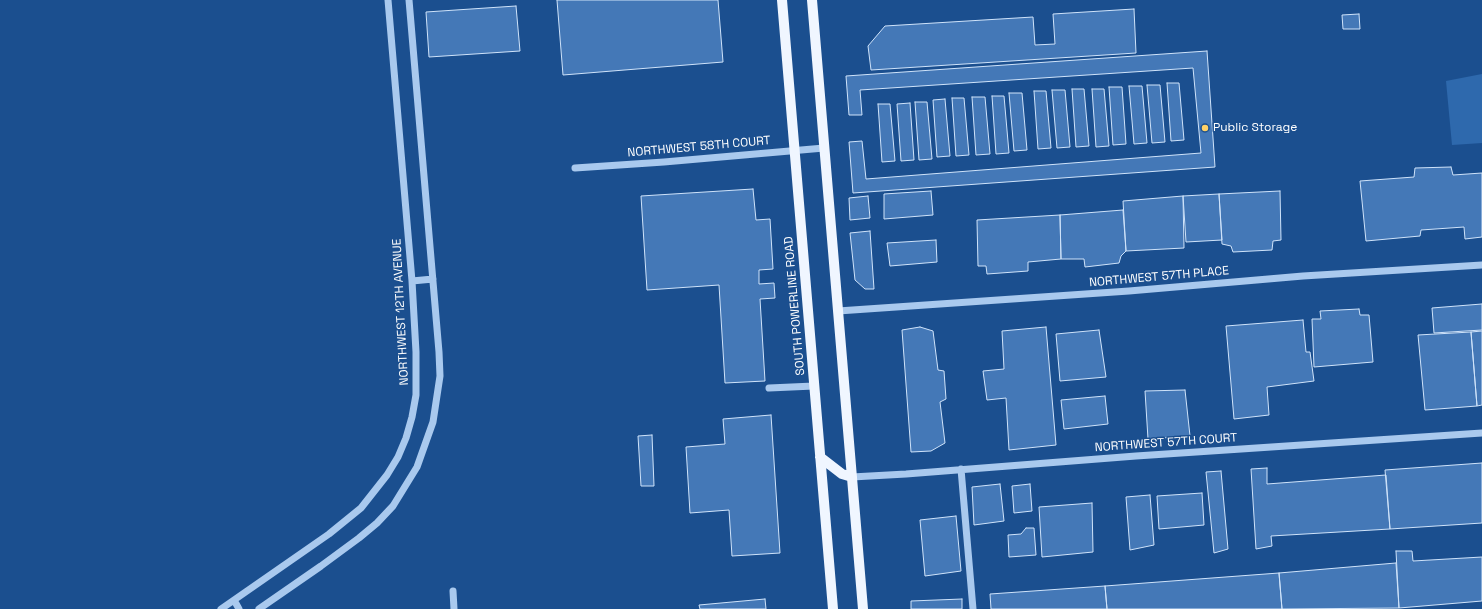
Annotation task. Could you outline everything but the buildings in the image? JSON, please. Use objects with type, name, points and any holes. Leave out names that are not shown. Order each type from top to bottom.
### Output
[{"type":"main road","points":[[783,5],[788,0]]},
{"type":"main road","points":[[812,0],[863,609]]},
{"type":"main road","name":"SOUTH POWERLINE ROAD","points":[[783,5],[833,609]]},
{"type":"main road","points":[[820,457],[842,474],[852,476]]},
{"type":"street","name":"NORTHWEST 12TH AVENUE","points":[[221,609],[346,522],[361,508],[388,476],[406,438],[412,417],[416,395],[417,360],[412,281],[388,0]]},
{"type":"street","points":[[259,609],[359,538],[377,523],[393,506],[417,467],[433,422],[440,376],[409,0]]},
{"type":"street","name":"NORTHWEST 58TH COURT","points":[[575,168],[824,148]]},
{"type":"street","name":"NORTHWEST 57TH PLACE","points":[[838,311],[1121,292],[1303,276],[1482,265]]},
{"type":"street","points":[[412,281],[433,279]]},
{"type":"street","points":[[769,388],[814,386]]},
{"type":"street","name":"NORTHWEST 57TH COURT","points":[[852,476],[906,474],[1223,450],[1482,434]]},
{"type":"street","points":[[961,469],[973,609]]},
{"type":"street","points":[[453,591],[454,609]]},
{"type":"street","points":[[234,600],[239,609]]},
{"type":"shaded area","points":[[1482,74],[1482,143],[1452,145],[1446,81]]},
{"type":"place","name":"Public Storage","points":[[1205,128]]}]
